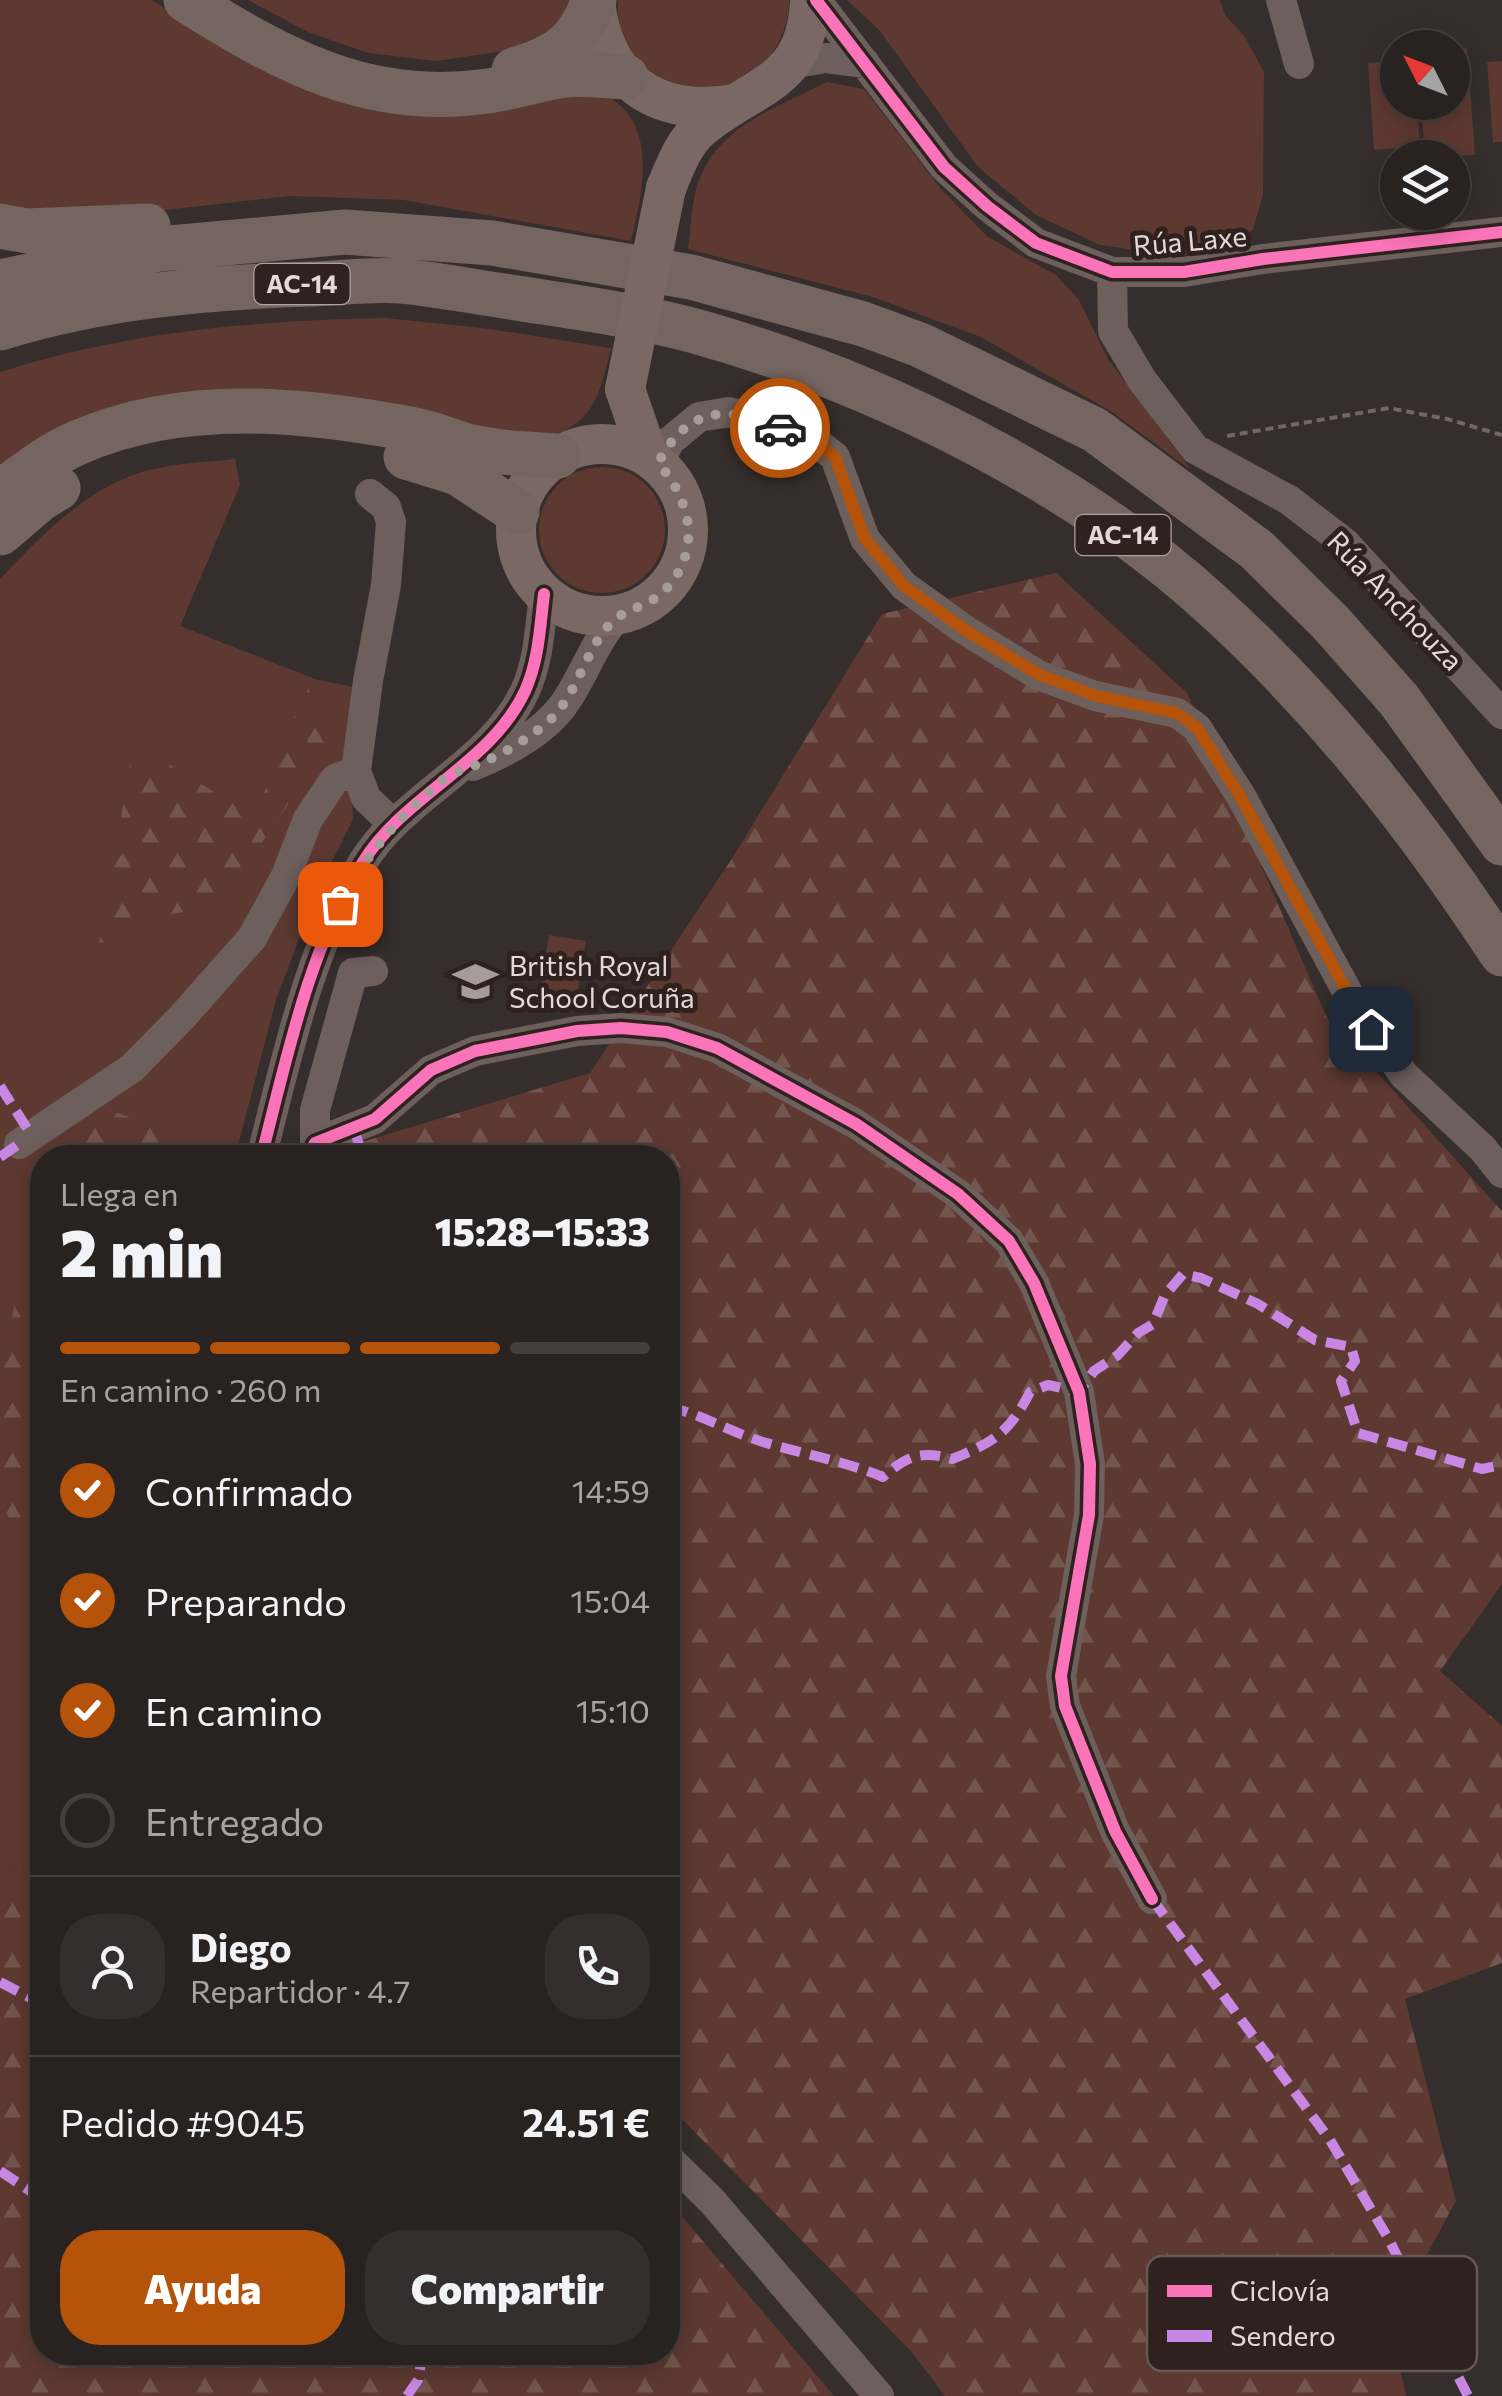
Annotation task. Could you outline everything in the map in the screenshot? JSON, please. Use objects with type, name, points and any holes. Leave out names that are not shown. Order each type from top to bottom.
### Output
[{"type":"highway","points":[[186,0],[278,55],[360,86],[398,92],[487,91],[567,75],[637,86]]},
{"type":"highway","points":[[216,0],[316,55],[374,72],[431,78],[473,76],[542,62],[566,47],[584,27],[594,0]]},
{"type":"highway","points":[[0,226],[27,230],[117,230],[333,214],[444,227],[492,243]]},
{"type":"highway","name":"AC-14","points":[[0,282],[159,249],[345,232],[492,243],[690,277],[863,324],[920,345],[1095,430],[1257,550],[1330,622],[1399,700],[1502,843]]},
{"type":"highway","name":"AC-14","points":[[0,328],[119,300],[227,287],[398,281],[532,300],[690,330],[805,365],[995,452],[1120,532],[1209,602],[1342,736],[1420,833],[1502,954]]},
{"type":"highway","points":[[0,493],[74,444],[161,417],[210,412],[331,416],[421,431],[501,453],[576,450]]},
{"type":"highway","points":[[0,533],[40,498],[114,461],[152,449],[242,439],[330,443],[400,454],[458,473],[518,512]]},
{"type":"main road","points":[[594,0],[608,54],[637,86],[657,124],[666,188]]},
{"type":"main road","points":[[576,450],[631,448],[653,460],[674,481],[685,503],[689,527],[686,551],[677,573],[662,592],[642,606],[620,614],[592,616],[566,609],[544,594],[529,577],[520,557],[516,535],[518,512],[539,471],[576,450],[625,389],[666,188],[682,151],[698,130],[766,88],[790,64],[802,42],[813,0]]},
{"type":"main road","points":[[637,86],[676,106],[706,109],[735,104]]},
{"type":"main road","points":[[625,389],[653,460]]},
{"type":"street","name":"Rúa Laxe","points":[[813,0],[944,167],[1036,243],[1112,272],[1184,272],[1263,259],[1502,232]]},
{"type":"street","points":[[1281,0],[1299,64]]},
{"type":"street","points":[[790,64],[826,58],[865,63]]},
{"type":"street","name":"Rúa Anchouza","points":[[1112,272],[1113,331],[1142,380],[1194,449],[1289,500],[1345,543],[1502,714]]},
{"type":"street","points":[[653,460],[700,418],[728,412],[815,441],[835,457],[865,539],[904,586],[965,630],[1038,674],[1096,696],[1177,713],[1197,728],[1240,796],[1355,1006],[1404,1075],[1484,1149],[1502,1173]]},
{"type":"street","points":[[370,494],[386,507],[391,522],[386,585],[356,771],[366,798],[393,824]]},
{"type":"street","points":[[265,1145],[315,965],[340,904],[364,860],[393,824],[490,739],[524,692],[536,658],[544,594]]},
{"type":"street","points":[[447,776],[521,742],[556,714],[606,629],[620,614]]},
{"type":"street","points":[[19,1144],[132,1068],[183,1016],[252,938],[286,876],[308,819],[335,779],[356,771]]},
{"type":"street","points":[[312,1145],[316,1110],[353,974],[373,971]]},
{"type":"street","points":[[321,1145],[375,1118],[431,1070],[475,1051],[576,1031],[622,1028],[667,1032],[717,1048],[856,1124],[958,1194],[1009,1241],[1026,1269],[1079,1392],[1090,1464],[1089,1515],[1061,1676],[1065,1706],[1115,1831],[1152,1899]]},
{"type":"street","points":[[680,2170],[879,2396]]},
{"type":"path","points":[[1194,449],[1230,435],[1389,408],[1502,435]]},
{"type":"green space","points":[[0,0],[151,0],[299,86],[570,89],[605,95],[625,110],[641,144],[642,183],[631,241],[404,200],[290,196],[77,220],[0,206]]},
{"type":"green space","points":[[248,0],[580,0],[562,27],[511,50],[436,61],[368,53],[308,32]]},
{"type":"green space","points":[[618,0],[789,0],[783,33],[764,64],[736,86],[703,93],[658,79],[635,61],[619,21]]},
{"type":"green space","points":[[847,0],[1220,0],[1225,15],[1245,37],[1264,72],[1263,195],[1253,229],[1233,250],[1176,256],[1100,245],[1036,215],[978,167],[880,31]]},
{"type":"green space","points":[[1502,61],[1502,142],[1493,142],[1487,62]]},
{"type":"green space","points":[[1380,62],[1380,120],[1418,120],[1420,140],[1380,140],[1380,149],[1374,150],[1368,63]]},
{"type":"green space","points":[[827,82],[864,89],[941,189],[988,237],[1056,275],[1079,300],[1108,359],[1191,470],[1112,412],[981,337],[873,297],[688,249],[697,186],[718,148],[750,121]]},
{"type":"green space","points":[[1470,88],[1475,155],[1470,155],[1470,140],[1424,140],[1422,120],[1470,120]]},
{"type":"green space","points":[[386,318],[611,348],[589,411],[567,429],[531,440],[334,400],[0,475],[0,372],[95,347],[191,331]]},
{"type":"green space","points":[[235,459],[240,485],[180,626],[315,679],[353,687],[353,819],[316,894],[276,1000],[238,1145],[30,1145],[30,1865],[0,1874],[0,579],[67,514],[106,487],[127,477],[181,464]]},
{"type":"green space","points":[[602,467],[626,472],[647,485],[660,506],[665,530],[660,554],[647,575],[626,588],[602,593],[578,588],[557,575],[544,554],[539,530],[544,506],[557,485],[578,472]]},
{"type":"green space","points":[[1056,573],[1187,693],[1326,1016],[1502,1211],[1502,1584],[1440,1671],[1502,1726],[1502,1963],[1405,1999],[1456,2201],[1426,2256],[1147,2256],[1147,2371],[1401,2371],[1406,2396],[945,2396],[911,2351],[680,2117],[680,1145],[352,1145],[590,1073],[731,860],[882,614]]},
{"type":"green space","points":[[307,687],[336,734],[220,904],[169,915],[97,956],[134,742],[254,817]]},
{"type":"green space","points":[[549,935],[586,941],[575,1009],[538,1003]]},
{"type":"green space","points":[[118,1113],[200,1145],[57,1145]]},
{"type":"green space","points":[[30,1235],[30,1547],[0,1505],[0,1372]]},
{"type":"green space","points":[[30,1864],[30,2365],[680,2365],[680,2214],[834,2396],[0,2396],[0,1874]]},
{"type":"marked path","points":[[0,1086],[32,1136]]},
{"type":"marked path","points":[[354,1129],[359,1145]]},
{"type":"marked path","points":[[0,1157],[19,1144]]},
{"type":"marked path","points":[[680,1410],[763,1442],[883,1477],[915,1457],[952,1459],[990,1441],[1007,1427],[1030,1392],[1048,1385],[1079,1392],[1094,1371],[1153,1324],[1165,1295],[1183,1274],[1258,1304],[1315,1340],[1351,1347],[1355,1361],[1341,1381],[1358,1433],[1482,1469],[1502,1465]]},
{"type":"marked path","points":[[1152,1899],[1330,2140],[1397,2256]]},
{"type":"marked path","points":[[0,1982],[30,1998]]},
{"type":"marked path","points":[[0,2171],[30,2191]]},
{"type":"marked path","points":[[407,2396],[418,2380],[421,2365]]},
{"type":"marked path","points":[[1455,2371],[1468,2396]]},
{"type":"cycle path","points":[[816,0],[944,167],[1036,243],[1112,272],[1184,272],[1263,259],[1502,232]]},
{"type":"cycle path","points":[[264,1145],[313,968],[344,896],[380,838],[470,760],[510,717],[533,667],[544,594]]},
{"type":"cycle path","points":[[314,1145],[375,1119],[431,1070],[475,1051],[577,1031],[621,1028],[667,1032],[717,1048],[856,1124],[958,1194],[1009,1241],[1034,1283],[1079,1392],[1090,1464],[1089,1515],[1061,1676],[1065,1706],[1115,1831],[1152,1899]]},
{"type":"way so far","points":[[340,904],[364,860],[393,824],[447,776],[521,742],[556,714],[606,629],[620,614],[642,606],[662,592],[677,573],[686,551],[689,527],[685,503],[674,481],[658,463],[670,441],[700,418],[728,412],[780,428]]},
{"type":"place","name":"British Royal School Coruña","points":[[476,982]]},
{"type":"route","points":[[780,428],[815,441],[835,457],[865,539],[904,586],[965,630],[1038,674],[1096,696],[1177,713],[1197,728],[1240,796],[1371,1029]]}]
